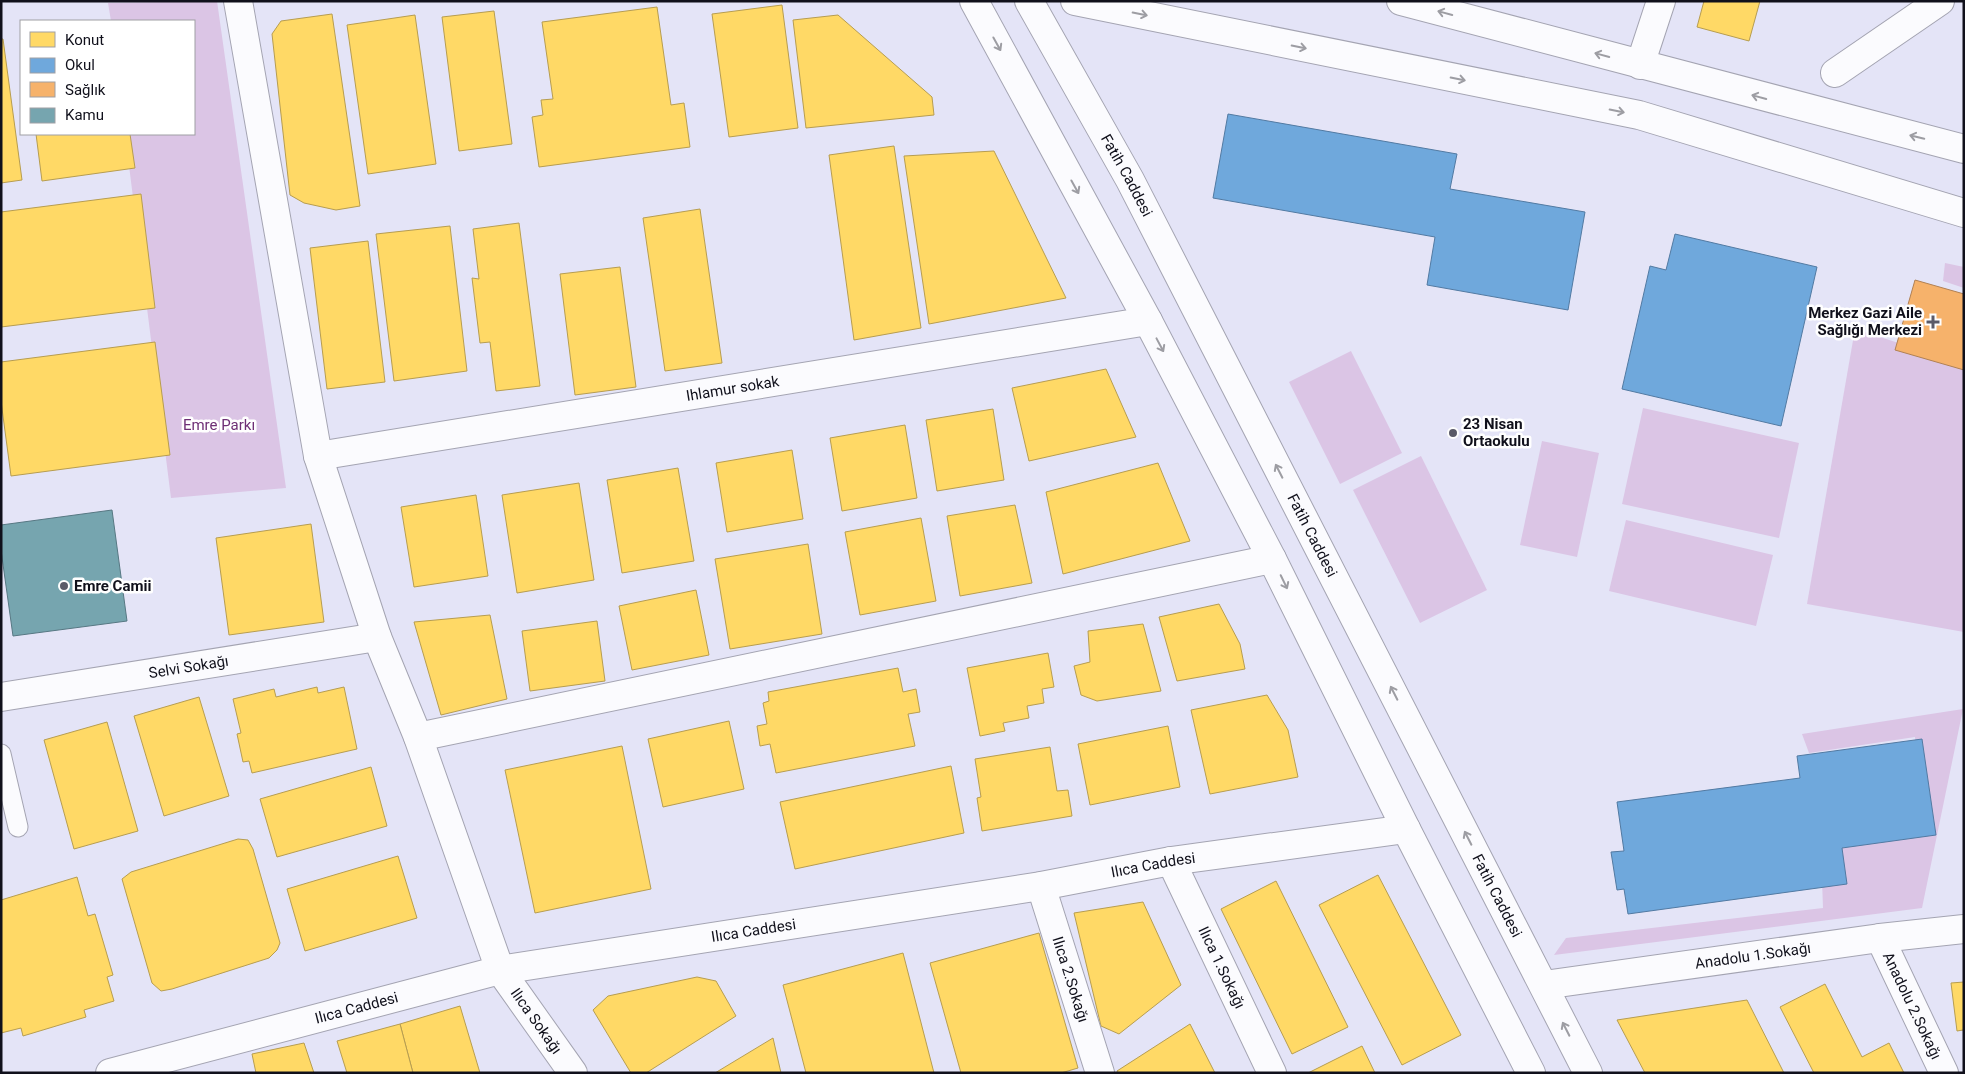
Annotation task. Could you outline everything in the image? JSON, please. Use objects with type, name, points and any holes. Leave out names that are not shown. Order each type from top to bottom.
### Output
[{"type":"street","name":"Ilıca Sokağı","points":[[238,1],[318,456],[377,637],[418,737],[500,970],[573,1073]]},
{"type":"street","points":[[974,1],[1148,321],[1272,559],[1406,829],[1531,1073]]},
{"type":"street","name":"Fatih Caddesi","points":[[1029,1],[1130,180],[1588,1073]]},
{"type":"street","points":[[1074,1],[1639,115],[1964,213]]},
{"type":"street","points":[[1401,1],[1964,149]]},
{"type":"street","points":[[1640,65],[1661,1]]},
{"type":"street","points":[[1835,73],[1940,1]]},
{"type":"street","name":"Ihlamur sokak","points":[[318,456],[1148,321]]},
{"type":"street","points":[[418,737],[1272,559]]},
{"type":"street","name":"Selvi Sokağı","points":[[1,697],[377,637]]},
{"type":"street","name":"Ilıca Caddesi","points":[[110,1073],[500,970],[1041,886],[1171,861],[1406,829]]},
{"type":"street","name":"Ilıca 1.Sokağı","points":[[1171,861],[1272,1073]]},
{"type":"street","name":"Ilıca 2.Sokağı","points":[[1041,886],[1100,1073]]},
{"type":"street","name":"Anadolu 1.Sokağı","points":[[1544,985],[1880,938],[1964,929]]},
{"type":"street","name":"Anadolu 2.Sokağı","points":[[1880,938],[1944,1073]]},
{"type":"lane","points":[[1,754],[18,827]]},
{"type":"green space","name":"Emre Parkı","points":[[217,1],[286,488],[171,498],[125,135],[195,135],[195,20],[111,20],[108,3]]},
{"type":"green space","points":[[1945,263],[1964,267],[1964,288],[1943,281]]},
{"type":"green space","points":[[1855,329],[1964,364],[1964,632],[1807,604]]},
{"type":"green space","points":[[1351,351],[1402,453],[1340,484],[1289,382]]},
{"type":"green space","points":[[1643,408],[1799,443],[1779,538],[1622,504]]},
{"type":"green space","points":[[1542,441],[1599,453],[1577,557],[1520,545]]},
{"type":"green space","points":[[1421,456],[1487,590],[1420,623],[1353,490]]},
{"type":"green space","points":[[1626,520],[1773,555],[1756,626],[1609,591]]},
{"type":"green space","points":[[1963,709],[1922,908],[1554,955],[1566,938],[1823,908],[1821,852],[1922,834],[1915,737],[1809,753],[1802,734]]},
{"type":"building: Konut","points":[[1704,1],[1760,1],[1749,41],[1697,27]]},
{"type":"building: Konut","points":[[782,5],[798,128],[729,137],[712,14]]},
{"type":"building: Konut","points":[[657,7],[671,105],[684,103],[690,147],[539,167],[532,117],[543,115],[541,100],[553,99],[542,22]]},
{"type":"building: Konut","points":[[494,11],[512,144],[459,151],[442,17]]},
{"type":"building: Konut","points":[[332,14],[360,206],[336,210],[304,203],[290,195],[272,34],[281,21]]},
{"type":"building: Konut","points":[[415,15],[436,164],[368,174],[347,25]]},
{"type":"building: Konut","points":[[838,15],[932,97],[934,115],[806,128],[793,20]]},
{"type":"building: Konut","points":[[1,39],[3,39],[22,180],[1,183]]},
{"type":"building: Konut","points":[[36,135],[130,135],[135,168],[42,181]]},
{"type":"building: Konut","points":[[894,146],[921,328],[854,340],[829,155]]},
{"type":"building: Konut","points":[[994,151],[1066,298],[929,324],[904,156]]},
{"type":"building: Konut","points":[[141,194],[155,308],[1,327],[1,212]]},
{"type":"building: Konut","points":[[700,209],[722,363],[665,371],[643,218]]},
{"type":"building: Konut","points":[[519,223],[540,386],[496,391],[490,342],[480,343],[472,278],[479,279],[473,229]]},
{"type":"building: Konut","points":[[450,226],[467,371],[394,381],[376,234]]},
{"type":"building: Konut","points":[[368,241],[385,382],[327,389],[310,248]]},
{"type":"building: Konut","points":[[620,267],[636,387],[575,395],[560,274]]},
{"type":"building: Konut","points":[[155,342],[170,455],[11,476],[1,401],[1,362]]},
{"type":"building: Konut","points":[[1106,369],[1136,437],[1029,461],[1012,388]]},
{"type":"building: Konut","points":[[993,409],[1004,480],[937,491],[926,420]]},
{"type":"building: Konut","points":[[905,425],[917,498],[842,511],[830,438]]},
{"type":"building: Konut","points":[[792,450],[803,519],[727,532],[716,463]]},
{"type":"building: Konut","points":[[1158,463],[1190,541],[1063,574],[1046,492]]},
{"type":"building: Konut","points":[[678,468],[694,561],[622,573],[607,480]]},
{"type":"building: Konut","points":[[579,483],[594,580],[517,593],[502,495]]},
{"type":"building: Konut","points":[[476,495],[488,576],[414,587],[401,507]]},
{"type":"building: Konut","points":[[1015,505],[1032,583],[960,596],[947,516]]},
{"type":"building: Konut","points":[[921,518],[936,601],[860,615],[845,532]]},
{"type":"building: Konut","points":[[311,524],[324,622],[229,635],[216,538]]},
{"type":"building: Konut","points":[[808,544],[822,634],[730,649],[715,559]]},
{"type":"building: Konut","points":[[696,590],[709,655],[632,670],[619,606]]},
{"type":"building: Konut","points":[[1219,604],[1240,644],[1245,669],[1177,681],[1159,617]]},
{"type":"building: Konut","points":[[490,615],[507,699],[441,715],[414,622]]},
{"type":"building: Konut","points":[[597,621],[605,681],[530,691],[522,631]]},
{"type":"building: Konut","points":[[1143,624],[1161,691],[1097,701],[1081,695],[1074,666],[1090,662],[1088,631]]},
{"type":"building: Konut","points":[[1048,653],[1054,687],[1042,689],[1044,703],[1027,706],[1029,718],[1003,723],[1005,731],[980,736],[967,668]]},
{"type":"building: Konut","points":[[898,668],[903,692],[916,689],[920,712],[908,714],[915,746],[776,773],[770,744],[760,746],[757,726],[767,724],[763,703],[769,701],[768,692]]},
{"type":"building: Konut","points":[[317,687],[318,693],[344,687],[357,749],[252,773],[249,761],[243,762],[237,734],[241,733],[233,699],[274,689],[276,697]]},
{"type":"building: Konut","points":[[1267,695],[1288,730],[1298,777],[1210,794],[1191,710]]},
{"type":"building: Konut","points":[[199,697],[229,796],[164,816],[134,716]]},
{"type":"building: Konut","points":[[729,721],[744,789],[663,807],[648,739]]},
{"type":"building: Konut","points":[[107,722],[138,831],[74,849],[44,740]]},
{"type":"building: Konut","points":[[1168,726],[1180,787],[1090,805],[1078,744]]},
{"type":"building: Konut","points":[[622,746],[651,889],[535,913],[505,770]]},
{"type":"building: Konut","points":[[1050,747],[1057,791],[1068,790],[1072,816],[982,831],[977,798],[981,797],[975,759]]},
{"type":"building: Konut","points":[[951,766],[964,833],[795,869],[780,802]]},
{"type":"building: Konut","points":[[371,767],[387,826],[277,857],[260,799]]},
{"type":"building: Konut","points":[[238,839],[248,840],[253,849],[280,943],[277,950],[269,958],[161,991],[152,983],[122,879],[131,872]]},
{"type":"building: Konut","points":[[398,856],[417,918],[305,951],[287,889]]},
{"type":"building: Konut","points":[[1378,875],[1461,1035],[1402,1065],[1319,905]]},
{"type":"building: Konut","points":[[77,877],[88,916],[95,914],[113,975],[107,977],[114,1001],[84,1010],[86,1017],[23,1036],[21,1028],[1,1033],[1,900]]},
{"type":"building: Konut","points":[[1276,881],[1348,1027],[1292,1054],[1221,909]]},
{"type":"building: Konut","points":[[1143,902],[1181,985],[1119,1034],[1101,1026],[1074,913]]},
{"type":"building: Konut","points":[[1039,933],[1078,1068],[1061,1073],[961,1073],[930,963]]},
{"type":"building: Konut","points":[[903,953],[934,1073],[806,1073],[783,985]]},
{"type":"building: Konut","points":[[697,977],[716,981],[736,1016],[646,1073],[631,1073],[593,1010],[608,996]]},
{"type":"building: Konut","points":[[1964,982],[1964,1033],[1963,1030],[1957,1031],[1951,983]]},
{"type":"building: Konut","points":[[1825,984],[1862,1057],[1889,1043],[1904,1073],[1814,1073],[1780,1007]]},
{"type":"building: Konut","points":[[1747,1000],[1784,1073],[1645,1073],[1617,1020]]},
{"type":"building: Konut","points":[[460,1006],[480,1073],[413,1073],[400,1024]]},
{"type":"building: Konut","points":[[400,1024],[413,1073],[347,1073],[337,1041]]},
{"type":"building: Konut","points":[[1190,1024],[1215,1073],[1118,1073],[1117,1071]]},
{"type":"building: Konut","points":[[773,1038],[781,1073],[715,1073]]},
{"type":"building: Konut","points":[[304,1043],[314,1073],[256,1073],[252,1054]]},
{"type":"building: Konut","points":[[1362,1046],[1375,1073],[1308,1073]]},
{"type":"building: Okul","points":[[1228,114],[1457,154],[1450,189],[1585,212],[1568,310],[1427,285],[1435,237],[1213,198]]},
{"type":"building: Okul","points":[[1675,234],[1817,267],[1781,426],[1622,389],[1650,266],[1666,270]]},
{"type":"building: Okul","points":[[1922,739],[1936,835],[1842,848],[1847,884],[1628,914],[1624,889],[1617,890],[1611,852],[1624,851],[1617,802],[1800,778],[1797,756]]},
{"type":"building: Sağlık","name":"Merkez Gazi Aile Sağlığı Merkezi","points":[[1915,280],[1964,294],[1964,370],[1895,350]]},
{"type":"building: Kamu","name":"Emre Camii","points":[[112,510],[127,621],[13,636],[1,550],[1,525]]},
{"type":"place","name":"Merkez Gazi Aile Sağlığı Merkezi","points":[[1933,322]]},
{"type":"place","name":"23 Nisan Ortaokulu","points":[[1453,433]]},
{"type":"place","name":"Emre Camii","points":[[64,586]]}]
